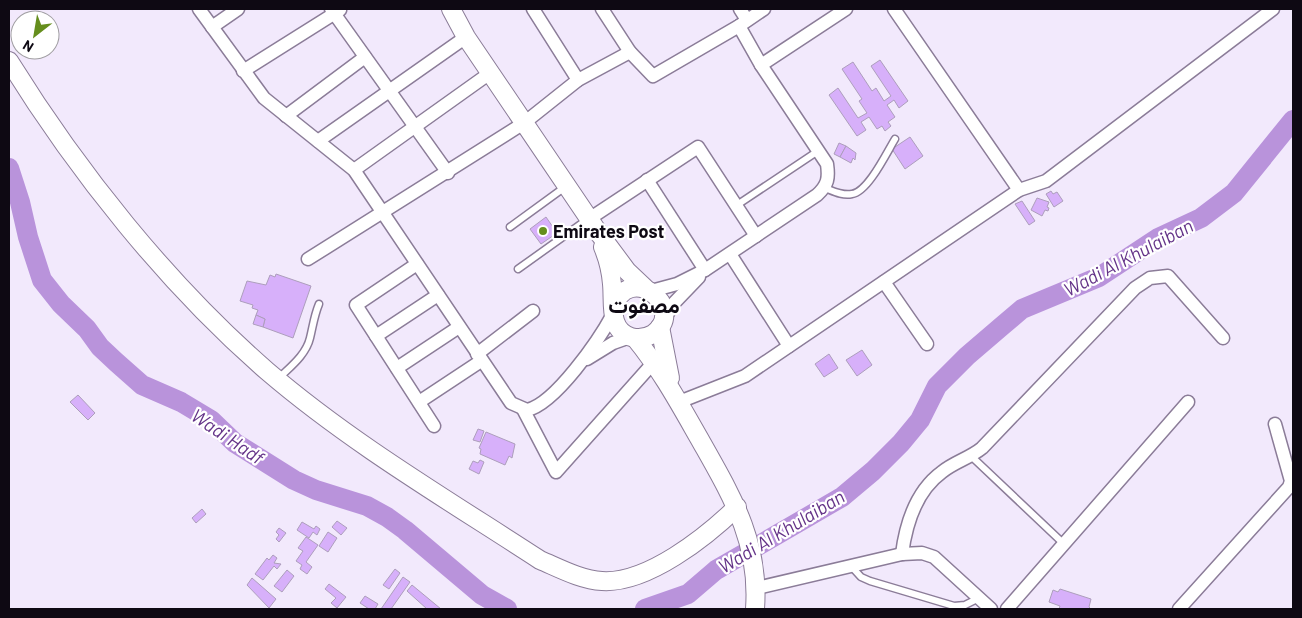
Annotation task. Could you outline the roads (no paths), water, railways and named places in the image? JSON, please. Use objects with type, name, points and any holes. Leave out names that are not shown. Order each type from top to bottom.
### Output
[{"type":"street","points":[[199,9],[243,72],[264,98],[354,170],[511,403],[523,409],[533,408],[541,404],[581,364],[605,348],[633,337],[649,336],[661,324],[681,295],[705,270]]},
{"type":"street","points":[[212,27],[238,9]]},
{"type":"street","points":[[451,9],[466,37],[593,225],[627,271],[648,290],[657,295],[663,307],[661,324],[665,360],[677,397]]},
{"type":"street","points":[[533,9],[578,80]]},
{"type":"street","points":[[602,9],[630,52],[653,76],[764,9]]},
{"type":"street","points":[[581,364],[613,311],[615,301],[625,291],[631,288],[648,290],[677,284],[705,270],[825,188],[829,178],[827,164],[762,65],[743,23],[740,9]]},
{"type":"street","points":[[762,65],[846,9]]},
{"type":"street","points":[[894,9],[1019,190]]},
{"type":"street","points":[[677,397],[745,376],[1019,190],[1046,181],[1272,9]]},
{"type":"street","points":[[243,72],[336,10],[365,57],[448,173]]},
{"type":"street","points":[[318,141],[466,37]]},
{"type":"street","points":[[308,259],[448,173],[524,123],[578,80],[630,52]]},
{"type":"street","points":[[286,116],[365,57]]},
{"type":"street","points":[[9,61],[32,98],[118,214],[183,289],[278,379],[334,424],[540,560],[580,576],[602,581],[629,578],[657,566],[720,523],[737,507]]},
{"type":"street","points":[[354,170],[490,73]]},
{"type":"street","points":[[593,225],[648,180],[698,147],[756,236]]},
{"type":"street","points":[[648,180],[705,270]]},
{"type":"street","points":[[593,225],[610,270],[613,311],[620,330],[633,337],[654,362],[677,397],[737,507],[748,538],[752,558],[757,588],[755,609]]},
{"type":"street","points":[[730,254],[789,346]]},
{"type":"street","points":[[417,264],[356,305],[434,426]]},
{"type":"street","points":[[902,554],[905,529],[910,516],[931,481],[943,471],[982,448],[1136,288],[1150,278],[1168,276],[1223,338]]},
{"type":"street","points":[[884,282],[927,344]]},
{"type":"street","points":[[376,336],[438,295]]},
{"type":"street","points":[[419,402],[479,358],[533,311]]},
{"type":"street","points":[[397,368],[459,327]]},
{"type":"street","points":[[523,409],[556,472],[654,362]]},
{"type":"street","points":[[1006,609],[1188,402]]},
{"type":"street","points":[[1179,609],[1289,487],[1291,481],[1276,424]]},
{"type":"street","points":[[757,588],[902,554],[922,553],[934,557],[991,609]]},
{"type":"lane","points":[[825,188],[842,194],[852,194],[859,191],[868,182],[895,139]]},
{"type":"lane","points":[[737,206],[818,151]]},
{"type":"lane","points":[[510,227],[566,186]]},
{"type":"lane","points":[[518,269],[593,225]]},
{"type":"lane","points":[[278,379],[302,354],[310,339],[312,319],[318,304]]},
{"type":"lane","points":[[971,456],[1064,544]]},
{"type":"lane","points":[[851,566],[861,577],[870,581],[954,606],[964,605],[979,598]]},
{"type":"waterway","name":"Wadi Al Khulaiban","points":[[645,609],[688,594],[716,570],[842,497],[873,471],[901,443],[920,420],[937,386],[967,356],[1022,309],[1099,277],[1158,238],[1201,218],[1234,193],[1293,120]]},
{"type":"waterway","name":"Wadi Hadf","points":[[9,168],[42,280],[61,304],[87,329],[100,347],[116,362],[142,385],[181,402],[211,420],[235,443],[294,480],[316,490],[367,506],[387,517],[482,595],[507,609]]},
{"type":"place","name":"Emirates Post","points":[[543,231]]},
{"type":"district","name":"مصفوت","points":[[644,304]]}]
